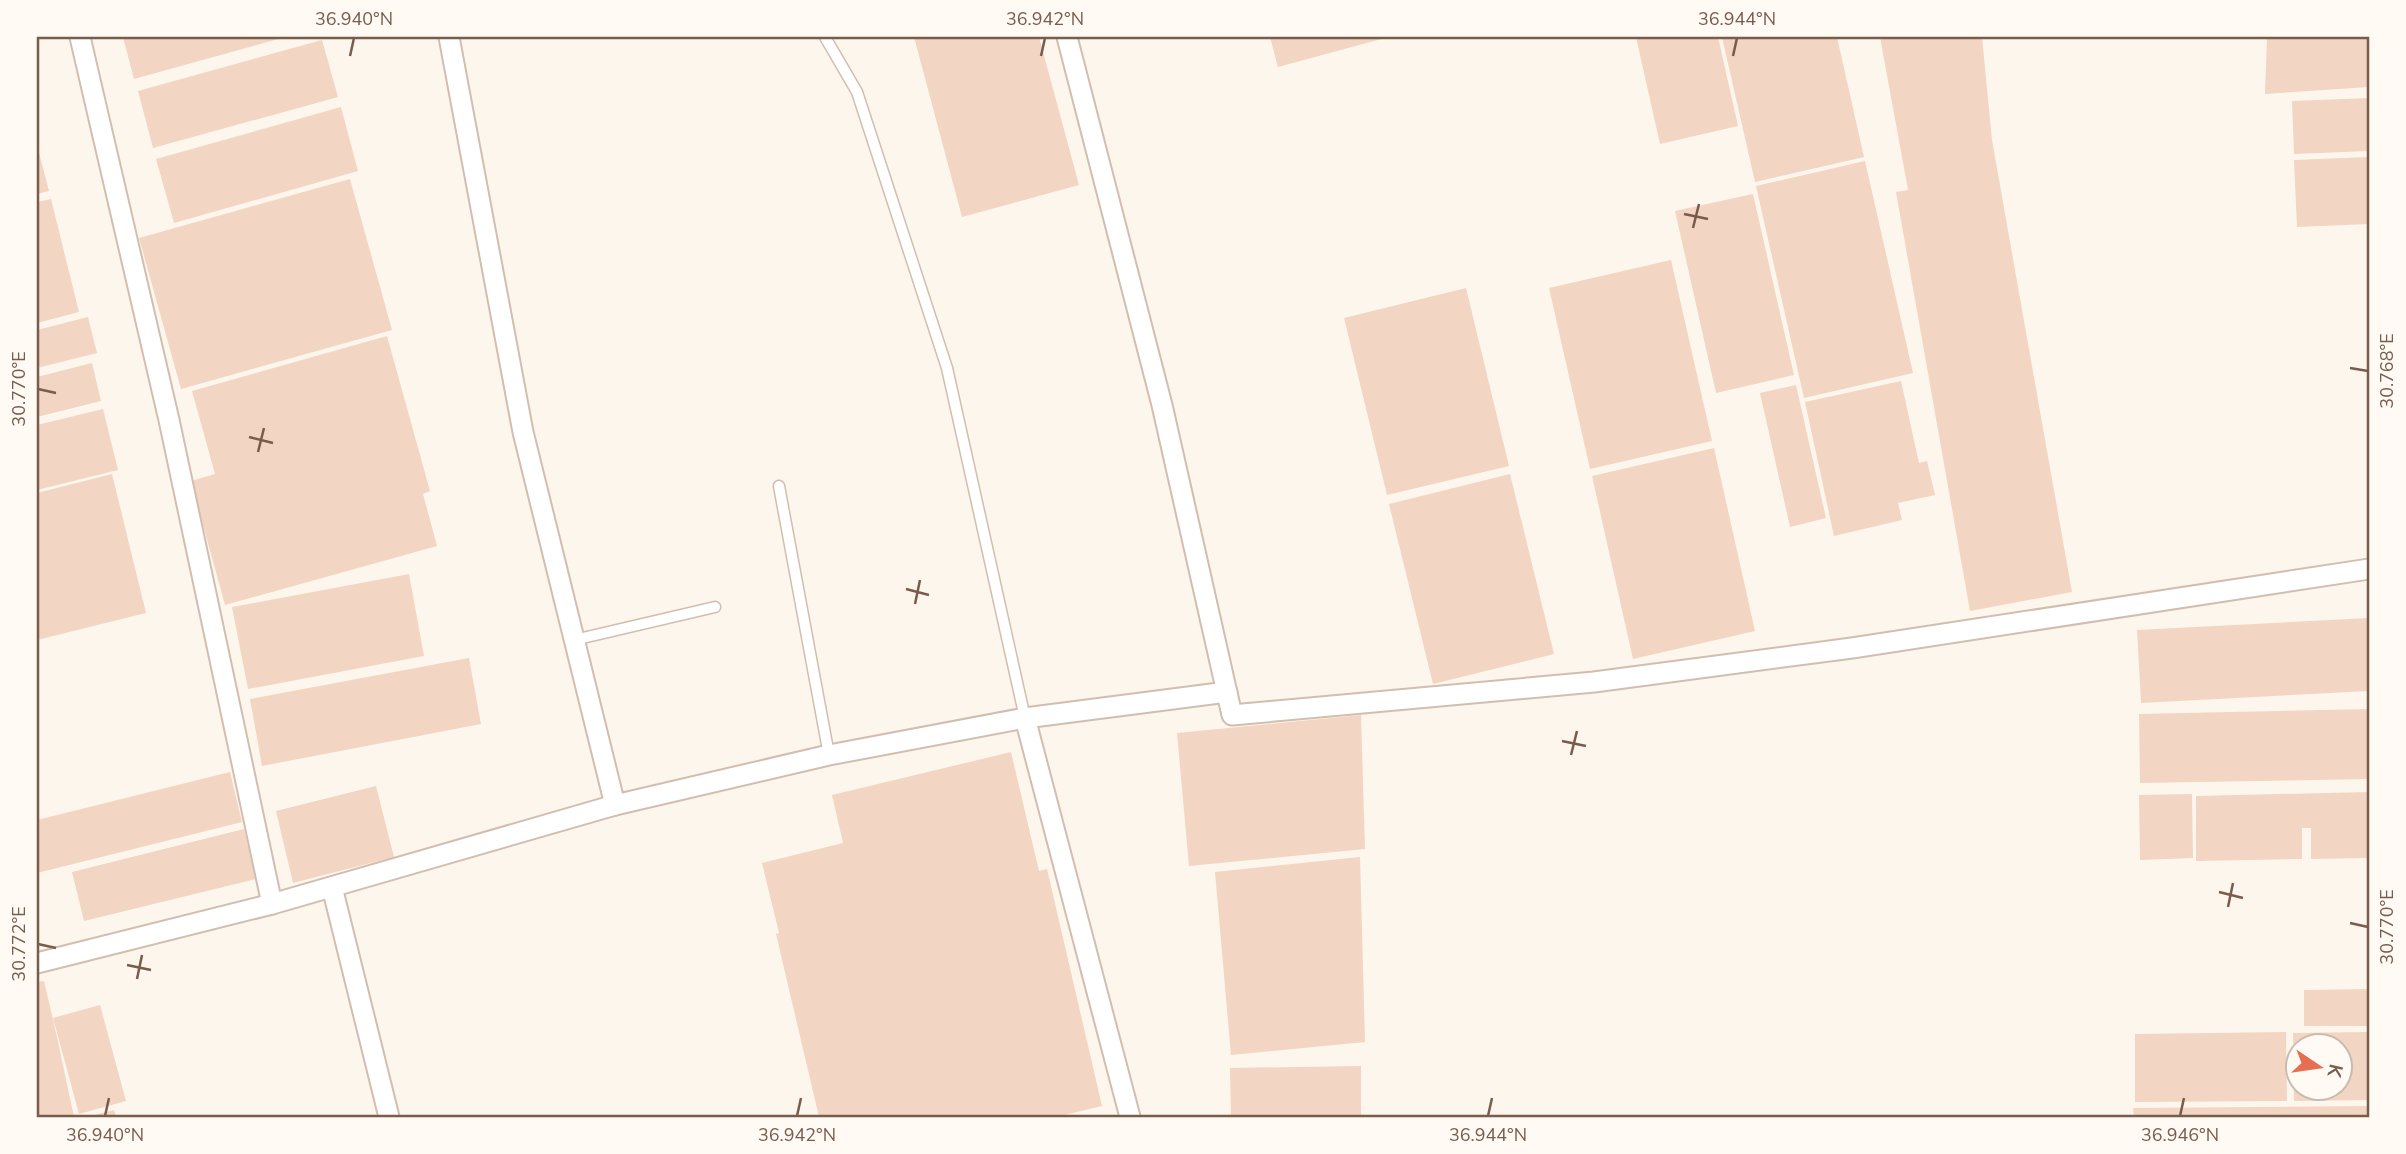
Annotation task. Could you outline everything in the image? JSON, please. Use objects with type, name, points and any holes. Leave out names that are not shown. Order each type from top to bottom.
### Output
[{"type":"street","points":[[80,37],[169,421],[272,904]]},
{"type":"street","points":[[449,37],[523,432],[615,805]]},
{"type":"street","points":[[1067,37],[1161,405],[1232,715],[1594,682],[1852,648],[2369,569]]},
{"type":"street","points":[[37,963],[272,904],[615,805],[829,755],[1025,718],[1227,692]]},
{"type":"street","points":[[1025,718],[1130,1117]]},
{"type":"street","points":[[332,887],[389,1117]]},
{"type":"lane","points":[[825,37],[857,92],[947,368],[1025,718]]},
{"type":"lane","points":[[779,486],[829,755]]},
{"type":"lane","points":[[574,640],[715,607]]},
{"type":"building","points":[[123,37],[282,37],[282,38],[134,79]]},
{"type":"building","points":[[914,37],[1039,37],[1079,185],[962,217]]},
{"type":"building","points":[[1270,37],[1385,37],[1385,38],[1278,67]]},
{"type":"building","points":[[1636,37],[1718,37],[1738,126],[1660,144]]},
{"type":"building","points":[[1722,37],[1837,37],[1864,157],[1755,182]]},
{"type":"building","points":[[1880,37],[1982,37],[1992,140],[2072,592],[1970,611],[1896,192],[1908,190]]},
{"type":"building","points":[[2267,37],[2369,37],[2369,87],[2265,94]]},
{"type":"building","points":[[322,40],[338,97],[153,148],[138,91]]},
{"type":"building","points":[[2369,98],[2369,151],[2294,154],[2292,101]]},
{"type":"building","points":[[341,107],[358,171],[174,223],[156,159]]},
{"type":"building","points":[[37,145],[49,191],[37,194]]},
{"type":"building","points":[[2369,157],[2369,224],[2297,227],[2294,160]]},
{"type":"building","points":[[1865,161],[1913,373],[1804,398],[1756,186]]},
{"type":"building","points":[[350,179],[392,330],[181,389],[139,238]]},
{"type":"building","points":[[1753,194],[1794,375],[1716,393],[1675,211]]},
{"type":"building","points":[[51,199],[79,312],[37,323],[37,202]]},
{"type":"building","points":[[1671,260],[1712,441],[1590,469],[1549,288]]},
{"type":"building","points":[[1466,288],[1509,466],[1387,495],[1344,318]]},
{"type":"building","points":[[88,317],[97,353],[37,368],[37,330]]},
{"type":"building","points":[[387,336],[430,491],[423,494],[437,546],[225,605],[191,481],[215,474],[192,391]]},
{"type":"building","points":[[92,363],[101,401],[37,417],[37,377]]},
{"type":"building","points":[[1901,381],[1919,463],[1927,461],[1935,495],[1898,503],[1902,520],[1834,536],[1805,402]]},
{"type":"building","points":[[1796,385],[1826,518],[1790,527],[1760,393]]},
{"type":"building","points":[[103,409],[118,470],[37,490],[37,425]]},
{"type":"building","points":[[1714,448],[1755,631],[1633,659],[1592,476]]},
{"type":"building","points":[[112,474],[146,613],[37,640],[37,493]]},
{"type":"building","points":[[1510,474],[1554,654],[1433,684],[1389,504]]},
{"type":"building","points":[[409,574],[424,656],[248,689],[232,607]]},
{"type":"building","points":[[2369,618],[2369,691],[2141,703],[2137,630]]},
{"type":"building","points":[[469,658],[481,724],[262,766],[250,699]]},
{"type":"building","points":[[2369,709],[2369,779],[2140,783],[2139,714]]},
{"type":"building","points":[[1361,715],[1365,849],[1189,866],[1177,733]]},
{"type":"building","points":[[1011,752],[1039,871],[1047,869],[1102,1106],[1056,1117],[819,1117],[762,863],[843,843],[832,795]]},
{"type":"building","points":[[230,772],[242,822],[37,873],[37,820]]},
{"type":"building","points":[[376,786],[394,857],[293,883],[276,811]]},
{"type":"building","points":[[2369,792],[2369,858],[2311,859],[2311,828],[2302,828],[2302,859],[2196,861],[2196,796]]},
{"type":"building","points":[[2192,794],[2193,858],[2140,860],[2139,795]]},
{"type":"building","points":[[244,829],[256,879],[84,921],[72,872]]},
{"type":"building","points":[[1360,857],[1365,1042],[1231,1055],[1215,872]]},
{"type":"building","points":[[44,981],[74,1117],[37,1117],[37,982]]},
{"type":"building","points":[[2369,989],[2369,1026],[2304,1026],[2304,990]]},
{"type":"building","points":[[100,1005],[126,1101],[79,1114],[53,1018]]},
{"type":"building","points":[[2284,1032],[2284,1101],[2135,1102],[2135,1034]]},
{"type":"building","points":[[2354,1032],[2369,1032],[2369,1100],[2354,1100]]},
{"type":"building","points":[[1361,1066],[1361,1117],[1231,1117],[1230,1068]]},
{"type":"building","points":[[2369,1106],[2369,1117],[2134,1117],[2133,1108]]},
{"type":"building","points":[[114,1110],[116,1117],[90,1117],[90,1116]]}]
